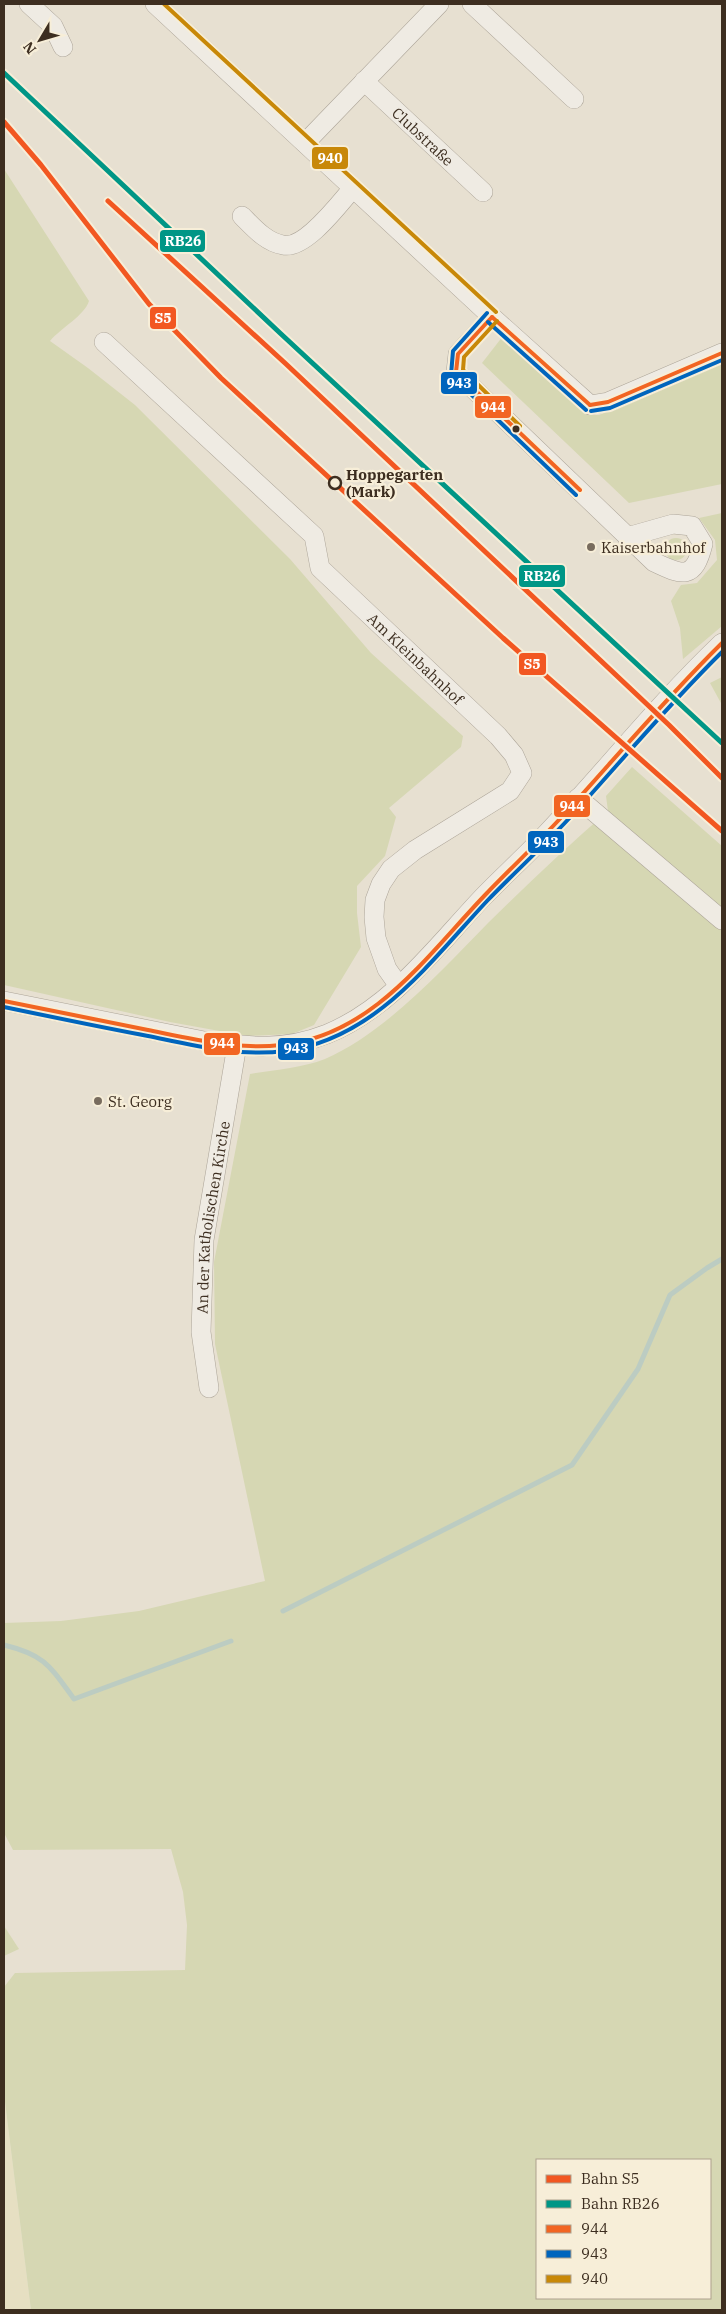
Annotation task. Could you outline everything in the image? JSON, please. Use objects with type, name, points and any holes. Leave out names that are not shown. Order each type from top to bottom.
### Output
[{"type":"street","points":[[29,4],[53,26],[63,47]]},
{"type":"street","points":[[155,4],[492,317],[590,405],[608,402],[722,353]]},
{"type":"street","points":[[472,4],[574,99]]},
{"type":"street","points":[[305,143],[431,6]]},
{"type":"street","name":"Clubstraße","points":[[364,81],[483,192]]},
{"type":"street","points":[[242,216],[262,235],[273,242],[285,246],[296,244],[307,238],[353,188]]},
{"type":"street","points":[[492,317],[458,354],[456,372],[654,562],[672,571],[686,573],[692,571],[699,560],[704,544],[692,526],[673,524],[628,537]]},
{"type":"street","name":"Am Kleinbahnhof","points":[[104,342],[314,536],[320,568],[498,736],[514,755],[522,773],[510,791],[414,850],[391,869],[381,884],[375,900],[376,938],[387,970],[399,986]]},
{"type":"street","points":[[4,1000],[204,1041],[237,1045],[273,1047],[291,1045],[327,1034],[367,1013],[399,986],[549,831],[722,644]]},
{"type":"street","points":[[578,798],[722,920]]},
{"type":"street","name":"An der Katholischen Kirche","points":[[209,1388],[202,1332],[204,1240],[237,1045]]},
{"type":"shaded area","points":[[4,2094],[31,2310],[4,2310]]},
{"type":"green space","points":[[4,169],[89,301],[83,311],[50,341],[135,405],[290,559],[371,653],[463,736],[461,747],[389,808],[396,817],[385,856],[357,886],[357,913],[361,947],[314,1025],[292,1034],[247,1036],[170,1022],[4,985]]},
{"type":"green space","points":[[503,336],[588,415],[599,415],[722,363],[722,484],[629,503],[482,363]]},
{"type":"green space","points":[[722,513],[722,626],[683,659],[680,628],[671,601],[681,585],[697,583],[717,560],[715,540],[699,518]]},
{"type":"green space","points":[[676,538],[684,541],[687,549],[684,557],[676,560],[668,557],[665,549],[668,541]]},
{"type":"green space","points":[[722,677],[722,705],[710,683]]},
{"type":"green space","points":[[632,767],[722,846],[722,2310],[31,2310],[4,2094],[4,1987],[15,1973],[185,1970],[187,1925],[183,1892],[171,1849],[13,1850],[4,1833],[4,1623],[61,1621],[139,1611],[265,1581],[215,1344],[214,1262],[250,1074],[297,1067],[325,1059],[347,1048],[391,1017],[432,980],[547,866],[608,811],[606,796]]},
{"type":"green space","points":[[4,1926],[19,1949],[4,1956]]},
{"type":"waterway","points":[[283,1611],[572,1465],[638,1369],[670,1295],[722,1259]]},
{"type":"waterway","points":[[4,1645],[29,1653],[45,1663],[74,1699],[231,1641]]},
{"type":"rail line","name":"RB26","points":[[4,73],[280,333],[722,743]]},
{"type":"rail line","name":"S5","points":[[4,122],[41,165],[149,304],[221,378],[503,638],[722,831]]},
{"type":"rail line","name":"S5","points":[[108,201],[286,364],[669,725],[722,778]]},
{"type":"transit line","name":"940","points":[[164,4],[496,312]]},
{"type":"transit line","name":"943","points":[[487,313],[453,351],[451,375],[576,495]]},
{"type":"transit line","name":"944","points":[[492,317],[458,354],[456,372],[580,490]]},
{"type":"transit line","name":"944","points":[[492,317],[590,405]]},
{"type":"transit line","name":"940","points":[[497,321],[464,357],[463,370],[520,426]]},
{"type":"transit line","name":"943","points":[[488,322],[586,410]]},
{"type":"transit line","name":"944","points":[[590,405],[608,402],[722,353]]},
{"type":"transit line","name":"943","points":[[591,411],[610,408],[722,360]]},
{"type":"transit line","name":"944","points":[[4,1001],[181,1037],[231,1045],[281,1045],[314,1038],[344,1026],[371,1009],[420,966],[487,893],[558,821],[663,704],[722,643]]},
{"type":"transit line","name":"943","points":[[4,1007],[199,1046],[233,1051],[285,1051],[317,1044],[346,1031],[373,1015],[421,973],[487,901],[564,823],[722,652]]},
{"type":"place","name":"Hoppegarten (Mark)","points":[[335,483]]},
{"type":"place","name":"Kaiserbahnhof","points":[[591,547]]},
{"type":"place","name":"St. Georg","points":[[98,1101]]}]
